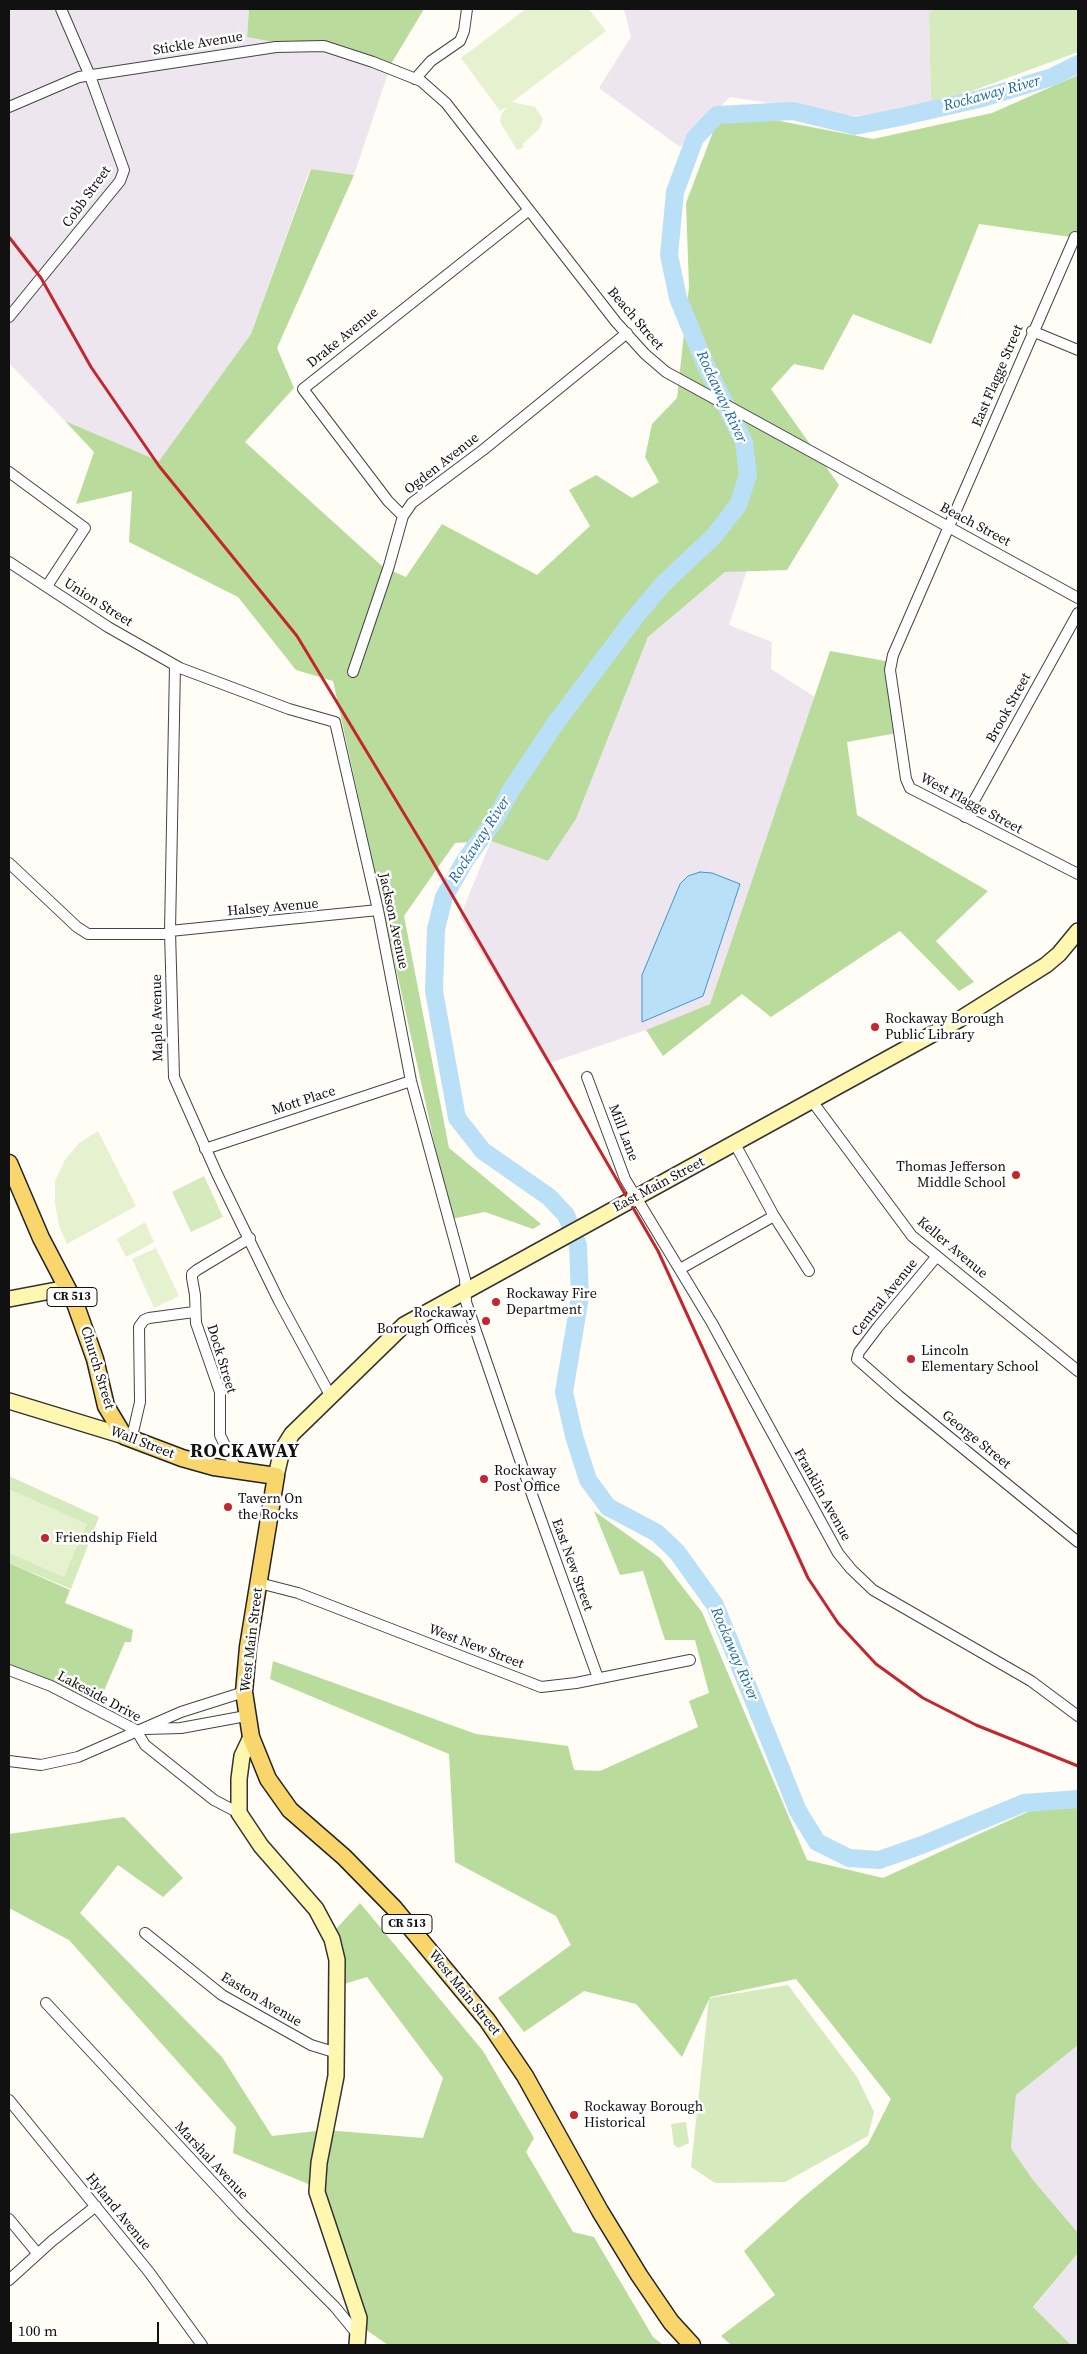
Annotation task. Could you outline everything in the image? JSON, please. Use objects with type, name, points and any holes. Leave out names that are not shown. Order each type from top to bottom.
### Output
[{"type":"main road","name":"Church Street","points":[[9,1163],[41,1238],[81,1316],[92,1349],[106,1406],[126,1437]]},
{"type":"main road","name":"Wall Street","points":[[126,1437],[182,1458],[214,1467],[276,1476]]},
{"type":"main road","name":"West Main Street","points":[[276,1476],[248,1647],[244,1692],[246,1716],[251,1737],[268,1779],[290,1810],[367,1879],[487,2020],[525,2076],[600,2211],[639,2275],[671,2322],[692,2345]]},
{"type":"street","points":[[61,9],[90,76]]},
{"type":"street","points":[[415,79],[432,61],[460,40],[464,31],[467,9]]},
{"type":"street","name":"Stickle Avenue","points":[[9,107],[79,77],[258,49],[308,45],[337,49],[394,70]]},
{"type":"street","name":"Beach Street","points":[[394,70],[425,83],[446,102],[626,333],[645,354],[666,372],[1078,598]]},
{"type":"street","name":"Cobb Street","points":[[9,317],[83,227],[123,174],[117,147],[90,76]]},
{"type":"street","name":"Drake Avenue","points":[[403,516],[374,483],[303,389],[529,210]]},
{"type":"street","name":"East Flagge Street","points":[[949,526],[1032,331],[1075,237]]},
{"type":"street","points":[[1032,331],[1078,350]]},
{"type":"street","name":"Ogden Avenue","points":[[353,672],[389,566],[403,516],[412,503],[483,450],[626,333]]},
{"type":"street","points":[[9,472],[85,528],[47,586]]},
{"type":"street","name":"West Flagge Street","points":[[949,526],[893,655],[890,670],[908,784],[913,790],[1078,874]]},
{"type":"street","name":"Union Street","points":[[9,562],[108,626],[175,665]]},
{"type":"street","name":"Brook Street","points":[[965,816],[1078,612]]},
{"type":"street","name":"Jackson Avenue","points":[[175,665],[290,709],[335,722],[378,910],[411,1081],[465,1279],[465,1290]]},
{"type":"street","name":"Maple Avenue","points":[[175,665],[170,933],[172,1065],[174,1077],[205,1149],[250,1238],[279,1301],[330,1395]]},
{"type":"street","name":"Halsey Avenue","points":[[9,863],[77,927],[88,934],[170,933],[378,910]]},
{"type":"street","name":"East Main Street","points":[[276,1476],[285,1442],[330,1395],[404,1325],[552,1242],[735,1144],[1011,988],[1059,954],[1078,930]]},
{"type":"street","name":"Mill Lane","points":[[587,1078],[625,1179],[636,1197]]},
{"type":"street","name":"Mott Place","points":[[205,1149],[411,1081]]},
{"type":"street","name":"Keller Avenue","points":[[812,1101],[912,1236],[1078,1371]]},
{"type":"street","points":[[735,1144],[774,1216],[809,1271]]},
{"type":"street","name":"Franklin Avenue","points":[[636,1197],[712,1323],[832,1543],[851,1569],[873,1590],[892,1603],[1031,1681],[1078,1716]]},
{"type":"street","points":[[680,1269],[774,1216]]},
{"type":"street","name":"Dock Street","points":[[236,1469],[220,1435],[220,1392],[194,1312],[195,1295],[192,1274],[250,1238]]},
{"type":"street","name":"Central Avenue","points":[[857,1359],[859,1352],[878,1327],[937,1256]]},
{"type":"street","points":[[9,1299],[67,1288]]},
{"type":"street","name":"East New Street","points":[[465,1290],[466,1302],[530,1489],[598,1678]]},
{"type":"street","name":"Dock Street","points":[[126,1437],[134,1428],[140,1402],[139,1327],[144,1320],[149,1318],[194,1312]]},
{"type":"street","name":"George Street","points":[[857,1359],[899,1396],[1078,1542]]},
{"type":"street","name":"Wall Street","points":[[9,1401],[94,1425],[126,1437]]},
{"type":"street","points":[[94,1425],[106,1406]]},
{"type":"street","name":"West New Street","points":[[259,1583],[298,1593],[541,1687],[576,1683],[690,1660]]},
{"type":"street","name":"Lakeside Drive","points":[[9,1670],[51,1686],[136,1730],[146,1745],[214,1800],[239,1813]]},
{"type":"street","points":[[9,1761],[41,1765],[59,1762],[122,1739],[136,1730],[244,1692]]},
{"type":"street","points":[[136,1730],[181,1728],[246,1716]]},
{"type":"street","points":[[251,1737],[242,1756],[239,1779],[239,1813],[260,1846],[316,1909],[332,1939],[337,1960],[336,2076],[319,2163],[317,2192],[324,2218],[359,2318],[358,2341]]},
{"type":"street","name":"Easton Avenue","points":[[145,1933],[222,1995],[311,2045],[337,2053]]},
{"type":"street","name":"Marshal Avenue","points":[[46,2003],[242,2214],[335,2307],[358,2341]]},
{"type":"street","name":"Hyland Avenue","points":[[9,2100],[149,2272],[202,2345]]},
{"type":"street","points":[[9,2280],[96,2206]]},
{"type":"street","points":[[9,2219],[38,2254]]},
{"type":"shaded area","points":[[9,9],[249,9],[247,37],[391,64],[354,175],[310,169],[251,334],[159,461],[65,421],[9,363]]},
{"type":"shaded area","points":[[624,9],[932,9],[929,15],[931,106],[854,116],[730,97],[680,147],[599,88],[631,37]]},
{"type":"shaded area","points":[[747,570],[729,625],[772,642],[771,669],[815,697],[710,1004],[646,1030],[547,1064],[460,917],[491,841],[548,861],[576,819],[648,637],[725,572]]},
{"type":"shaded area","points":[[1078,2045],[1078,2233],[1033,2180],[1011,2148],[1016,2095]]},
{"type":"shaded area","points":[[1078,2253],[1078,2345],[1071,2345],[1033,2308]]},
{"type":"green space","points":[[249,9],[424,9],[391,64],[247,37]]},
{"type":"green space","points":[[526,9],[589,9],[606,31],[512,102],[535,107],[543,119],[540,128],[523,144],[523,148],[517,150],[500,122],[501,115],[507,107],[500,111],[461,58]]},
{"type":"green space","points":[[932,9],[1078,9],[1078,52],[931,106],[929,15]]},
{"type":"green space","points":[[1078,75],[1078,238],[979,224],[931,344],[853,314],[823,370],[794,364],[771,389],[839,485],[787,570],[725,572],[648,637],[576,819],[548,861],[491,841],[455,843],[404,916],[449,1148],[541,1224],[533,1229],[485,1212],[451,1219],[333,681],[296,670],[238,597],[129,542],[132,491],[76,504],[94,452],[65,421],[159,461],[251,334],[311,169],[354,175],[277,348],[294,388],[245,442],[383,567],[406,577],[442,524],[537,575],[590,526],[569,490],[596,475],[632,498],[659,482],[645,457],[652,424],[677,398],[689,287],[686,203],[716,124],[749,115],[873,139],[992,113]]},
{"type":"green space","points":[[830,651],[891,662],[897,733],[847,742],[857,815],[988,891],[936,941],[974,982],[959,991],[900,931],[771,1017],[742,994],[663,1056],[646,1030],[710,1004]]},
{"type":"green space","points":[[98,1131],[136,1206],[67,1244],[59,1226],[55,1203],[55,1181],[65,1160],[79,1143]]},
{"type":"green space","points":[[204,1176],[223,1217],[191,1232],[172,1192]]},
{"type":"green space","points":[[145,1222],[154,1242],[126,1257],[117,1239]]},
{"type":"green space","points":[[156,1248],[179,1296],[154,1308],[132,1259]]},
{"type":"green space","name":"Friendship Field","points":[[9,1476],[99,1517],[71,1589],[9,1563]]},
{"type":"green space","name":"Friendship Field","points":[[9,1489],[87,1524],[64,1577],[9,1553]]},
{"type":"green space","points":[[594,1511],[660,1558],[702,1612],[807,1860],[883,1878],[1034,1809],[1078,1808],[1078,2045],[1016,2095],[1011,2148],[1033,2180],[1078,2233],[1078,2253],[1033,2307],[1071,2345],[731,2345],[721,2336],[775,2295],[744,2251],[800,2200],[868,2144],[891,2099],[796,1979],[710,1997],[682,2057],[636,2004],[584,1991],[524,2032],[498,1998],[571,1945],[556,1916],[455,1862],[449,1754],[270,1679],[273,1661],[476,1734],[568,1746],[574,1770],[600,1771],[698,1727],[689,1701],[709,1693],[695,1640],[665,1640],[643,1571],[620,1575]]},
{"type":"green space","points":[[9,1563],[70,1590],[65,1603],[133,1630],[131,1642],[125,1642],[97,1707],[9,1665]]},
{"type":"green space","points":[[124,1817],[183,1878],[163,1897],[118,1865],[80,1913],[222,2057],[272,2136],[325,2130],[423,2138],[443,2078],[367,1977],[344,1984],[334,1931],[360,1903],[483,2051],[534,2138],[526,2152],[573,2232],[594,2237],[653,2337],[663,2345],[388,2345],[362,2327],[318,2188],[233,2153],[236,2127],[69,1940],[9,1908],[9,1834]]},
{"type":"green space","points":[[788,1985],[857,2077],[874,2112],[868,2136],[785,2182],[715,2183],[691,2167],[709,1998]]},
{"type":"green space","points":[[686,2122],[689,2143],[678,2148],[674,2145],[671,2124]]},
{"type":"water","points":[[700,872],[712,873],[740,884],[703,996],[642,1022],[642,975],[680,884],[688,876]]},
{"type":"waterway","name":"Rockaway River","points":[[1078,64],[1052,77],[983,98],[855,126],[793,111],[717,115],[695,138],[675,192],[669,255],[678,298],[706,366],[744,442],[748,475],[738,505],[714,536],[664,583],[635,617],[555,724],[511,790],[495,820],[466,859],[444,897],[436,929],[434,991],[457,1118],[483,1151],[549,1197],[566,1215],[578,1245],[580,1297],[564,1392],[574,1436],[588,1480],[608,1507],[657,1533],[677,1552],[715,1605],[798,1811],[817,1842],[849,1858],[879,1860],[922,1845],[1024,1803],[1078,1799]]},
{"type":"railway","points":[[9,237],[41,278],[91,367],[159,466],[297,636],[429,855],[658,1251],[808,1578],[838,1623],[876,1664],[923,1698],[976,1725],[1078,1766]]},
{"type":"place","name":"Rockaway Borough Public Library","points":[[875,1027]]},
{"type":"place","name":"Thomas Jefferson Middle School","points":[[1016,1175]]},
{"type":"place","name":"Rockaway Fire Department","points":[[496,1302]]},
{"type":"place","name":"Rockaway Borough Offices","points":[[486,1321]]},
{"type":"place","name":"Lincoln Elementary School","points":[[911,1359]]},
{"type":"place","name":"Rockaway Post Office","points":[[484,1479]]},
{"type":"place","name":"Tavern On the Rocks","points":[[228,1507]]},
{"type":"place","name":"Friendship Field","points":[[45,1538]]},
{"type":"place","name":"Rockaway Borough Historical","points":[[574,2115]]},
{"type":"district","name":"ROCKAWAY","points":[[245,1452]]}]
